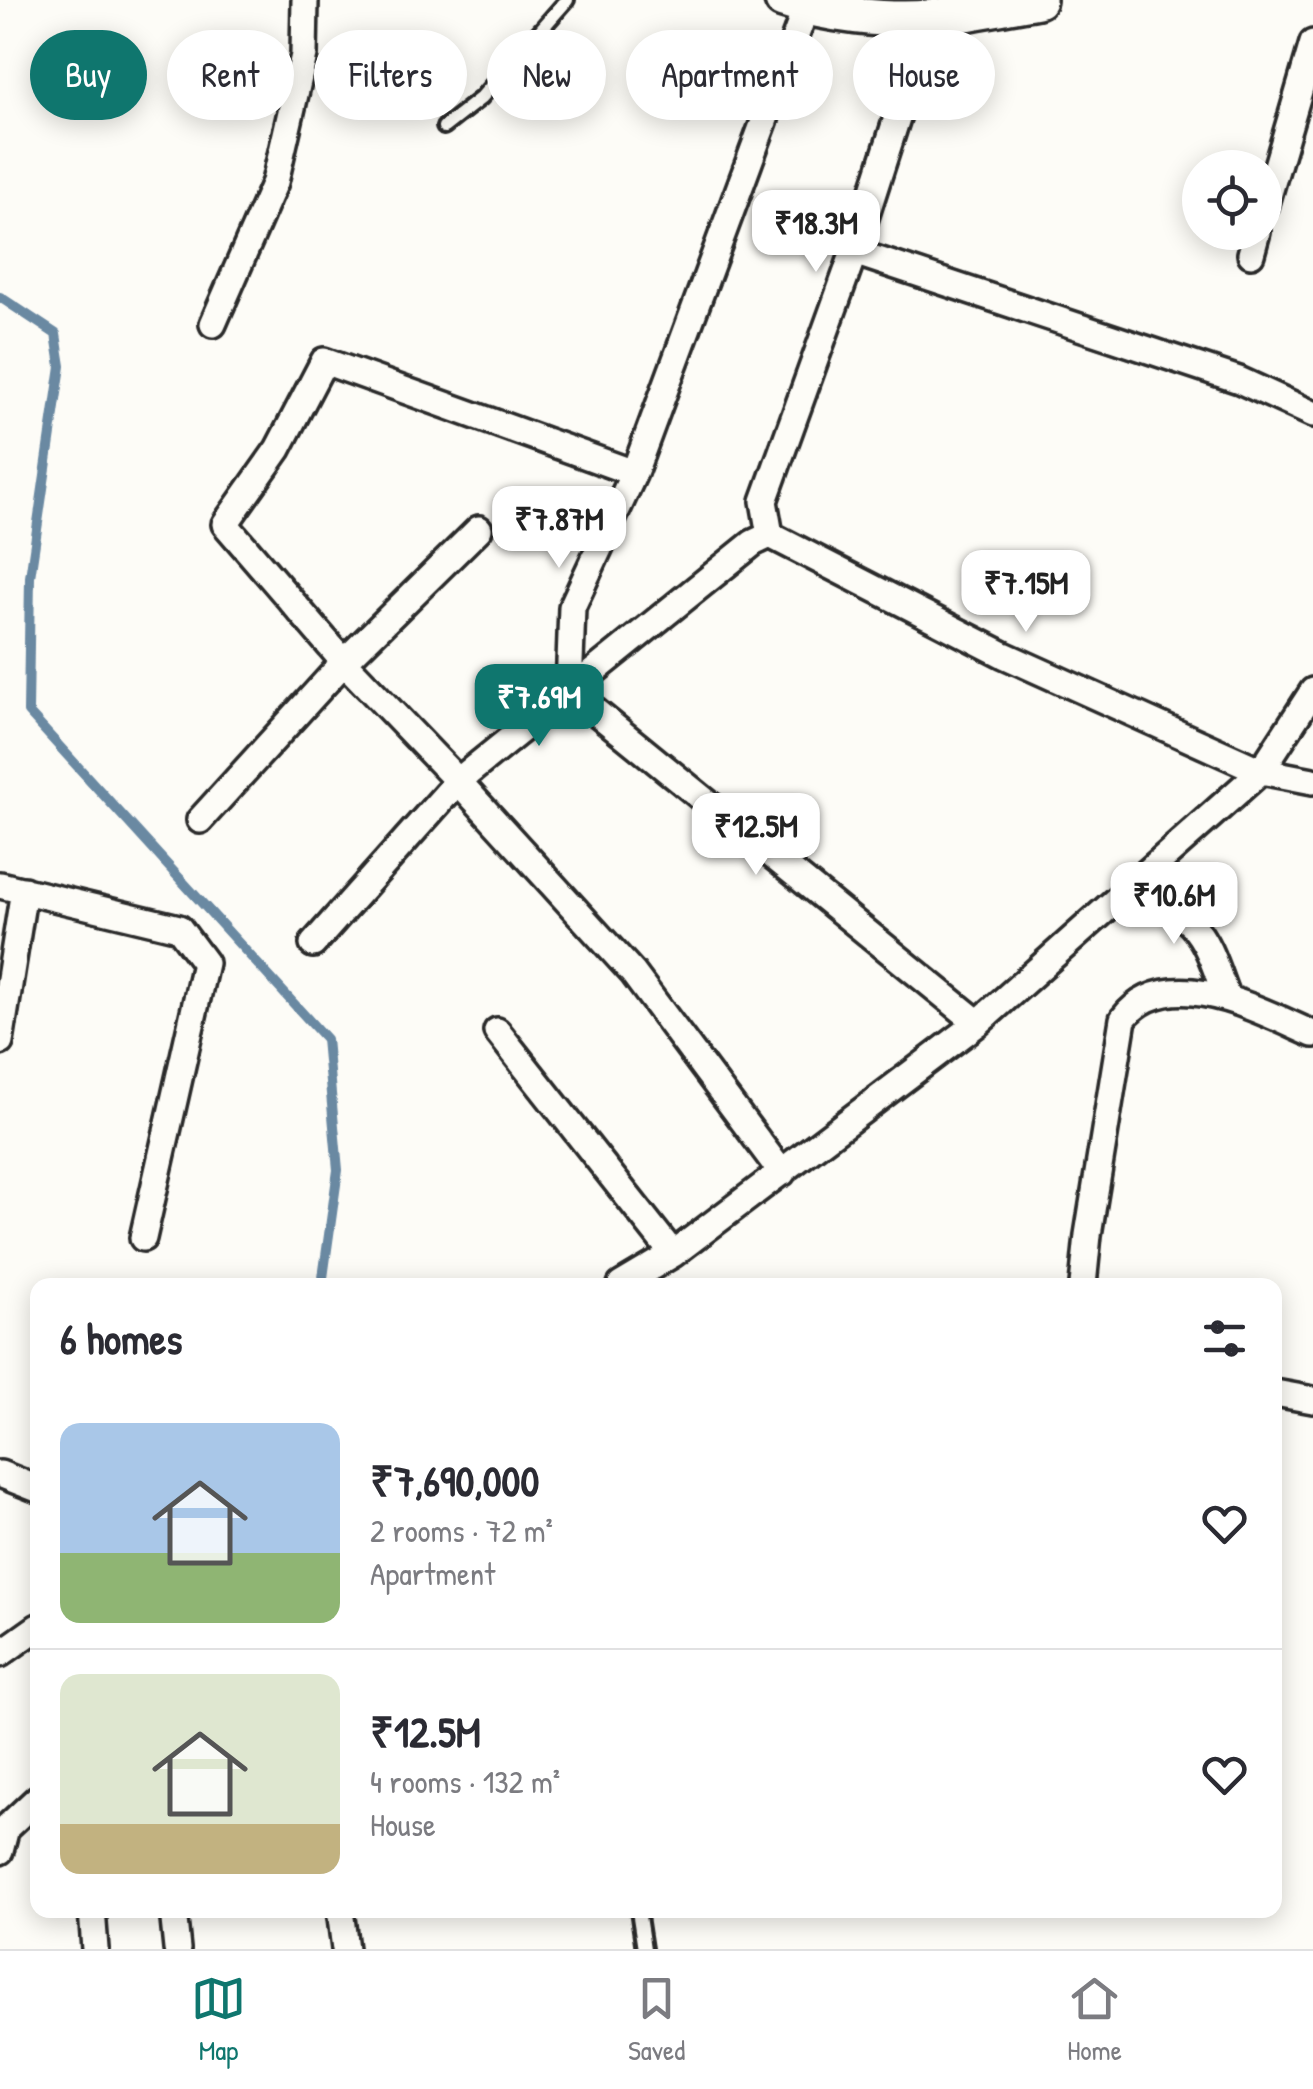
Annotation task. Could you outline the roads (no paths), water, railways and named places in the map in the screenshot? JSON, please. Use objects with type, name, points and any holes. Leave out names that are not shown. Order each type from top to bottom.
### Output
[{"type":"main road","points":[[795,4],[891,18],[929,18],[1038,0]]},
{"type":"street","points":[[213,324],[275,182],[304,54],[304,0]]},
{"type":"street","points":[[569,690],[572,607],[634,473],[795,4]]},
{"type":"street","points":[[770,535],[764,501],[854,252],[929,18]]},
{"type":"street","points":[[1281,150],[1313,43]]},
{"type":"street","points":[[854,252],[1239,380],[1313,414]]},
{"type":"street","points":[[634,473],[324,361],[278,448],[224,524],[344,662],[634,973],[782,1173]]},
{"type":"street","points":[[200,820],[344,662],[480,529]]},
{"type":"street","points":[[314,944],[458,780],[753,543],[770,535]]},
{"type":"street","points":[[770,535],[1004,655],[1261,772],[1313,781]]},
{"type":"street","points":[[569,690],[978,1023]]},
{"type":"street","points":[[633,1278],[673,1254],[978,1023],[1261,772],[1313,690]]},
{"type":"street","points":[[0,1042],[12,887],[178,928],[206,963],[144,1238]]},
{"type":"street","points":[[1129,889],[1192,924],[1202,937],[1227,998]]},
{"type":"street","points":[[1084,1278],[1124,1019],[1131,1009],[1144,998],[1161,994],[1202,993],[1227,998],[1313,1034]]},
{"type":"street","points":[[498,1032],[673,1254]]},
{"type":"street","points":[[1282,1394],[1313,1400]]},
{"type":"street","points":[[0,1474],[30,1486]]},
{"type":"street","points":[[0,1654],[30,1633]]},
{"type":"street","points":[[0,1851],[6,1828],[30,1806]]},
{"type":"street","points":[[93,1918],[95,1949]]},
{"type":"street","points":[[175,1918],[178,1949]]},
{"type":"street","points":[[341,1918],[345,1949]]},
{"type":"lane","points":[[444,127],[482,98],[566,0]]},
{"type":"lane","points":[[639,1918],[644,1949]]},
{"type":"waterway","points":[[0,297],[56,334],[61,366],[30,577],[28,712],[326,1039],[338,1170],[323,1278]]}]
